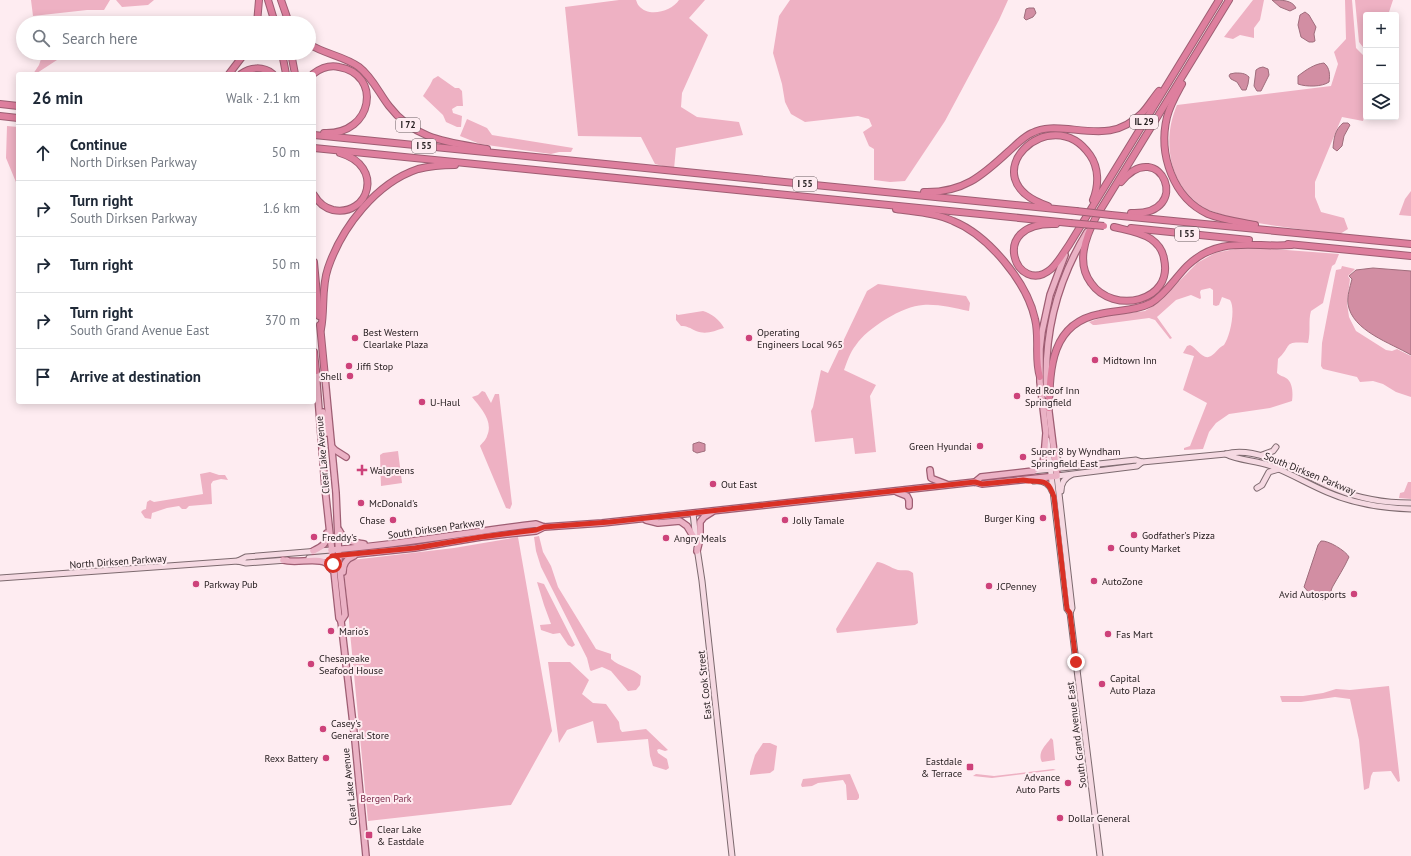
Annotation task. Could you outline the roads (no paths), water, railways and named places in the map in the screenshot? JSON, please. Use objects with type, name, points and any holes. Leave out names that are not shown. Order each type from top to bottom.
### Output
[{"type":"highway","points":[[258,16],[259,0]]},
{"type":"highway","points":[[268,0],[273,16]]},
{"type":"highway","points":[[279,0],[282,16]]},
{"type":"highway","points":[[279,0],[286,16]]},
{"type":"highway","name":"IL 29","points":[[1070,245],[1219,0]]},
{"type":"highway","name":"IL 29","points":[[1092,224],[1229,0]]},
{"type":"highway","name":"I 72","points":[[316,47],[358,67],[368,77],[396,114],[411,128],[422,134],[443,142],[534,157]]},
{"type":"highway","points":[[1198,50],[1188,73],[1172,102],[1164,135],[1164,146],[1172,175],[1179,189],[1190,202],[1217,217],[1284,232],[1411,244]]},
{"type":"highway","points":[[231,72],[240,60]]},
{"type":"highway","points":[[283,60],[286,72]]},
{"type":"highway","points":[[292,60],[295,72]]},
{"type":"highway","points":[[316,72],[332,66],[342,67],[352,72],[359,78],[364,86],[367,101],[364,112],[359,120],[348,129],[332,133],[316,134]]},
{"type":"highway","points":[[244,72],[255,68],[270,72]]},
{"type":"highway","points":[[873,191],[935,192],[945,191],[964,185],[978,178],[1024,138],[1039,130],[1054,128],[1099,132],[1117,129],[1129,124],[1143,112],[1176,70]]},
{"type":"highway","points":[[0,104],[16,106]]},
{"type":"highway","points":[[0,116],[16,118]]},
{"type":"highway","name":"I 55","points":[[316,134],[1101,214],[1275,230]]},
{"type":"highway","points":[[1067,210],[1048,206],[1030,199],[1021,191],[1016,181],[1014,167],[1019,154],[1025,147],[1036,139],[1051,136],[1066,138],[1079,144],[1092,157],[1097,171],[1097,184],[1085,221]]},
{"type":"highway","points":[[316,198],[327,208],[344,210],[359,203],[363,199],[367,189],[367,177],[365,172],[355,159],[347,155],[317,148]]},
{"type":"highway","name":"I 55","points":[[317,148],[1069,224],[1085,221],[1104,226],[1271,244]]},
{"type":"highway","points":[[321,329],[323,289],[328,269],[344,234],[362,210],[377,195],[399,178],[428,167],[454,165],[476,167],[504,166]]},
{"type":"highway","points":[[1110,195],[1131,172],[1142,167],[1154,168],[1161,174],[1166,182],[1167,188],[1165,198],[1159,206],[1154,209],[1135,214],[1111,214]]},
{"type":"highway","points":[[843,200],[945,218],[964,226],[981,238],[1009,268],[1029,301],[1037,331],[1037,368],[1040,377]]},
{"type":"highway","points":[[1069,224],[1043,225],[1025,231],[1018,236],[1014,244],[1013,257],[1018,267],[1024,272],[1032,275],[1040,275],[1051,269],[1070,245]]},
{"type":"highway","points":[[1092,224],[1082,252],[1084,270],[1089,282],[1100,293],[1111,299],[1126,302],[1143,298],[1154,292],[1164,277],[1165,266],[1163,253],[1156,243],[1145,236],[1114,227]]},
{"type":"highway","points":[[1049,408],[1050,376],[1054,352],[1064,335],[1074,325],[1093,315],[1150,304],[1161,295],[1187,266],[1198,257],[1210,251],[1234,244],[1271,244],[1411,256]]},
{"type":"highway","name":"Clear Lake Avenue","points":[[316,281],[325,377]]},
{"type":"main road","name":"IL 29","points":[[1054,476],[1054,454],[1046,381],[1046,361],[1049,332],[1053,312],[1067,271],[1078,247],[1092,224]]},
{"type":"main road","name":"IL 29","points":[[1033,471],[1043,463],[1044,457],[1046,433],[1040,377],[1041,343],[1047,306],[1056,275],[1070,245]]},
{"type":"main road","name":"Clear Lake Avenue","points":[[316,371],[333,571],[339,618],[341,621],[355,741],[366,856]]},
{"type":"main road","name":"Clear Lake Avenue","points":[[325,377],[332,446],[339,549],[342,556],[345,616],[341,621]]},
{"type":"main road","points":[[318,398],[322,407],[326,429],[332,491],[337,510]]},
{"type":"main road","points":[[1046,433],[1053,469]]},
{"type":"main road","points":[[332,446],[335,450],[346,457]]},
{"type":"main road","points":[[1258,455],[1268,454],[1276,447]]},
{"type":"main road","name":"South Dirksen Parkway","points":[[975,482],[981,477],[1136,460],[1142,462],[1234,452],[1258,455],[1280,463],[1323,484],[1351,494],[1382,501],[1411,503]]},
{"type":"main road","points":[[1054,454],[1062,463],[1082,466]]},
{"type":"main road","name":"South Dirksen Parkway","points":[[1226,454],[1233,458],[1258,462],[1279,469],[1326,492],[1348,500],[1382,507],[1411,509]]},
{"type":"main road","name":"South Dirksen Parkway","points":[[342,556],[434,545],[536,530],[544,527],[596,524],[975,482],[982,484],[1023,480],[1137,466],[1142,462]]},
{"type":"main road","points":[[1257,488],[1262,485],[1269,472],[1279,469]]},
{"type":"main road","points":[[930,470],[931,478],[948,485]]},
{"type":"main road","points":[[1062,517],[1063,510],[1061,487],[1064,480],[1073,474]]},
{"type":"main road","name":"South Grand Avenue East","points":[[1054,476],[1054,497],[1067,609],[1070,613],[1100,856]]},
{"type":"main road","name":"South Grand Avenue East","points":[[1054,476],[1062,517],[1072,608],[1070,613]]},
{"type":"main road","points":[[1023,480],[1030,482],[1041,481],[1047,483],[1051,488],[1054,497]]},
{"type":"main road","points":[[312,551],[322,546],[327,538],[323,493],[325,488]]},
{"type":"main road","points":[[896,490],[900,494],[903,493],[908,496],[909,506]]},
{"type":"main road","points":[[697,551],[700,539],[700,522],[714,510]]},
{"type":"main road","name":"East Cook Street","points":[[693,513],[732,856]]},
{"type":"main road","points":[[642,519],[658,523],[680,521],[687,526],[696,540]]},
{"type":"main road","name":"South Dirksen Parkway","points":[[331,550],[536,524],[544,527]]},
{"type":"main road","points":[[338,529],[342,536],[347,540],[354,543],[373,545]]},
{"type":"main road","name":"North Dirksen Parkway","points":[[238,561],[246,557],[331,550]]},
{"type":"main road","points":[[344,602],[346,598],[344,566],[350,558],[357,554]]},
{"type":"main road","name":"North Dirksen Parkway","points":[[0,578],[238,561],[246,563],[342,556]]},
{"type":"main road","points":[[283,560],[290,562],[321,560],[328,564],[333,571]]},
{"type":"place","name":"Best Western Clearlake Plaza","points":[[355,338]]},
{"type":"place","name":"Operating Engineers Local 965","points":[[749,338]]},
{"type":"place","name":"Midtown Inn","points":[[1095,360]]},
{"type":"place","name":"Jiffi Stop","points":[[349,366]]},
{"type":"place","name":"Shell","points":[[350,376]]},
{"type":"place","name":"Red Roof Inn Springfield","points":[[1017,396]]},
{"type":"place","name":"U-Haul","points":[[422,402]]},
{"type":"place","name":"Green Hyundai","points":[[980,446]]},
{"type":"place","name":"Super 8 by Wyndham Springfield East","points":[[1023,457]]},
{"type":"place","name":"Walgreens","points":[[362,470]]},
{"type":"place","name":"Out East","points":[[713,484]]},
{"type":"place","name":"McDonald's","points":[[361,503]]},
{"type":"place","name":"Burger King","points":[[1043,518]]},
{"type":"place","name":"Chase","points":[[393,520]]},
{"type":"place","name":"Jolly Tamale","points":[[785,520]]},
{"type":"place","name":"Godfather's Pizza","points":[[1134,535]]},
{"type":"place","name":"Freddy's","points":[[314,537]]},
{"type":"place","name":"Angry Meals","points":[[666,538]]},
{"type":"place","name":"County Market","points":[[1111,548]]},
{"type":"place","name":"AutoZone","points":[[1094,581]]},
{"type":"place","name":"Parkway Pub","points":[[196,584]]},
{"type":"place","name":"JCPenney","points":[[989,586]]},
{"type":"place","name":"Avid Autosports","points":[[1354,594]]},
{"type":"place","name":"Mario's","points":[[331,631]]},
{"type":"place","name":"Fas Mart","points":[[1108,634]]},
{"type":"place","name":"Chesapeake Seafood House","points":[[311,664]]},
{"type":"place","name":"Capital Auto Plaza","points":[[1102,684]]},
{"type":"place","name":"Casey's General Store","points":[[323,729]]},
{"type":"place","name":"Rexx Battery","points":[[326,758]]},
{"type":"place","name":"Eastdale & Terrace","points":[[970,767]]},
{"type":"place","name":"Advance Auto Parts","points":[[1068,783]]},
{"type":"place","name":"Dollar General","points":[[1060,818]]},
{"type":"place","name":"Clear Lake & Eastdale","points":[[369,835]]},
{"type":"park label","name":"Bergen Park","points":[[386,798]]}]
